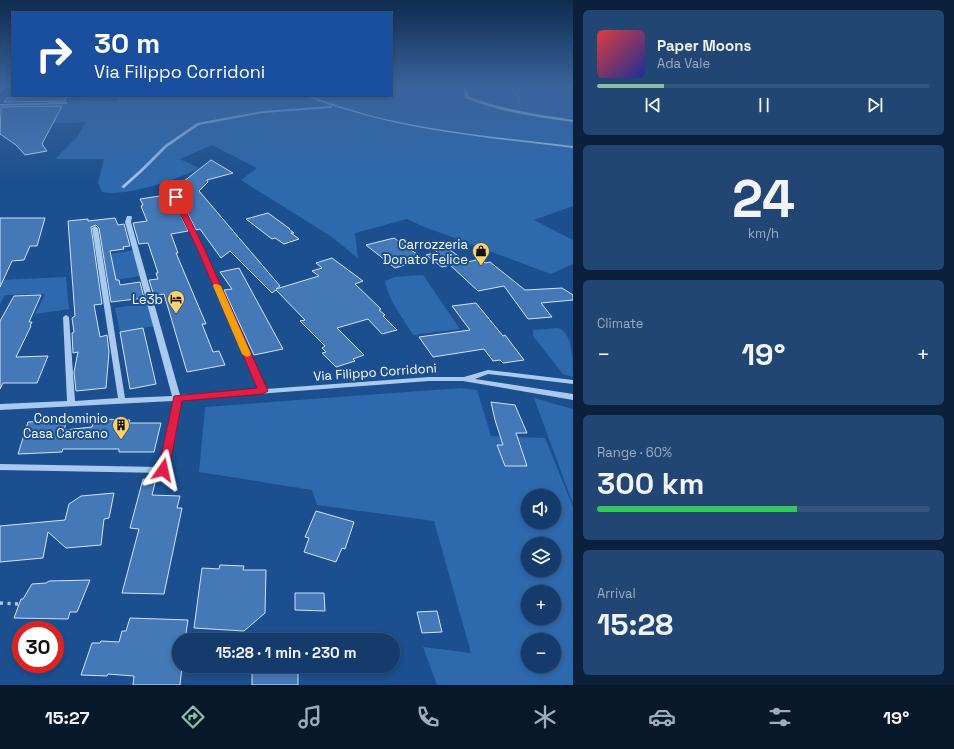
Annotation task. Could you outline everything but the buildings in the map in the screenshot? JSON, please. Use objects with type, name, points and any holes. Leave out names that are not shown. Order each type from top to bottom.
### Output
[{"type":"street","points":[[550,118],[573,121]]},
{"type":"street","points":[[176,197],[263,391]]},
{"type":"street","points":[[0,467],[163,470],[177,398],[128,222],[130,217]]},
{"type":"street","points":[[95,228],[122,401]]},
{"type":"street","points":[[66,317],[70,404]]},
{"type":"street","points":[[463,379],[488,372],[573,382]]},
{"type":"street","name":"Via Filippo Corridoni","points":[[0,407],[177,398],[429,379],[463,379],[573,397]]},
{"type":"path","points":[[0,603],[20,604]]},
{"type":"shaded area","points":[[34,118],[573,118],[573,206],[534,220],[573,240],[573,264],[551,274],[407,219],[355,233],[358,258],[329,235],[241,180],[257,168],[212,145],[180,159],[199,168],[190,173],[137,190],[112,193],[102,192],[98,183],[104,159],[55,159],[77,137],[86,122],[30,124]]},
{"type":"shaded area","points":[[134,250],[140,276],[109,281],[106,260],[112,259],[111,254]]},
{"type":"shaded area","points":[[423,275],[460,329],[413,335],[389,295],[385,281],[395,277]]},
{"type":"shaded area","points":[[66,277],[69,309],[35,314],[45,294],[5,295],[0,304],[0,280]]},
{"type":"shaded area","points":[[147,303],[154,326],[120,332],[115,308]]},
{"type":"shaded area","points":[[558,328],[567,335],[569,341],[572,356],[573,377],[563,374],[533,336],[533,330]]},
{"type":"shaded area","points":[[461,388],[477,390],[491,436],[545,438],[573,507],[573,685],[437,685],[423,647],[471,653],[434,521],[317,505],[312,490],[199,472],[205,407]]},
{"type":"shaded area","points":[[534,398],[573,409],[573,504]]},
{"type":"waterway","points":[[123,187],[166,146],[198,124],[231,118]]},
{"type":"waterway","points":[[379,118],[437,129],[573,147]]},
{"type":"slow traffic","points":[[217,286],[226,310],[247,354]]},
{"type":"place","name":"Carrozzeria Donato Felice","points":[[481,266]]},
{"type":"place","name":"Le3b","points":[[176,314]]},
{"type":"place","name":"Condominio Casa Carcano","points":[[121,440]]},
{"type":"route","points":[[163,470],[177,398],[263,391],[176,197]]}]
